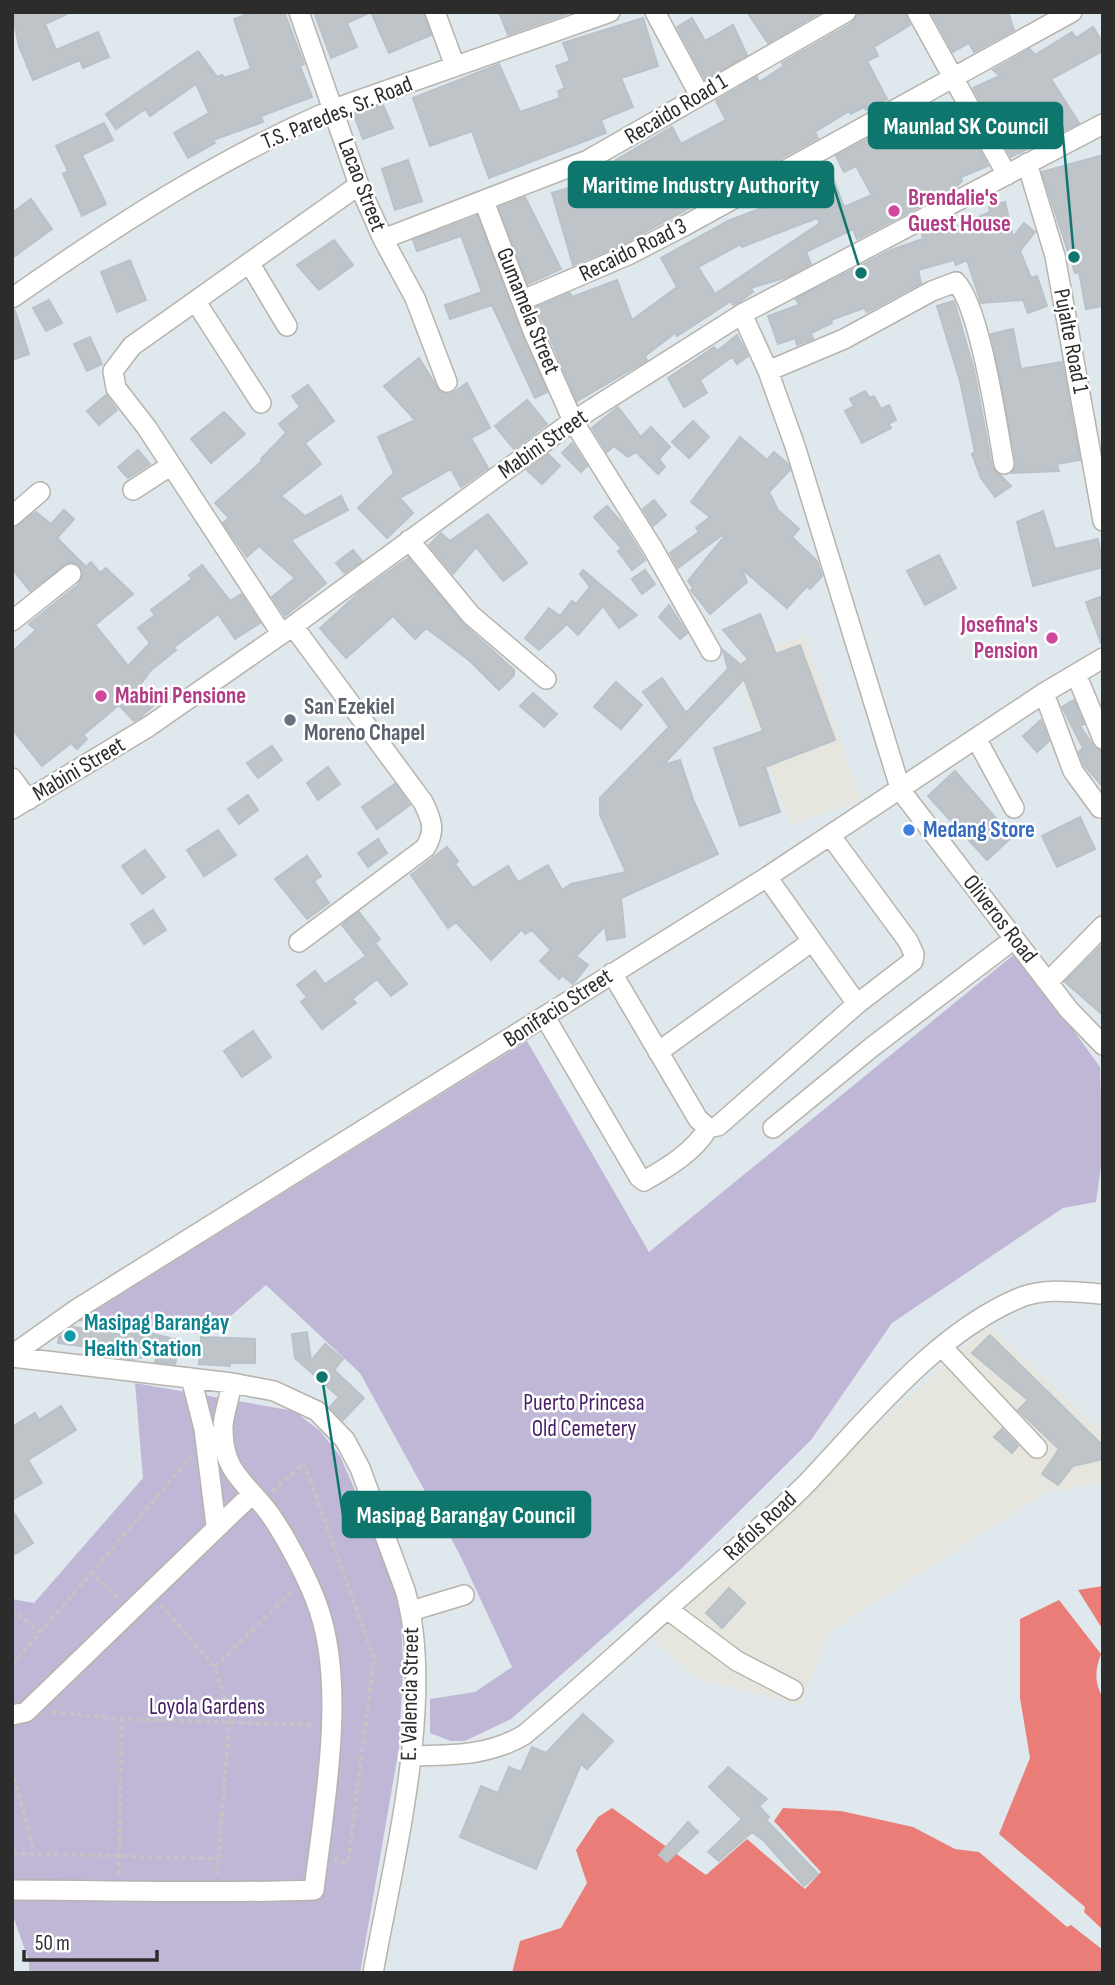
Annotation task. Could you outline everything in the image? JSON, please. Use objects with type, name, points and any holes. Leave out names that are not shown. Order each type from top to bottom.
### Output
[{"type":"street","name":"Lacao Street","points":[[299,12],[359,185],[383,239],[415,298],[447,382]]},
{"type":"street","points":[[435,12],[456,66]]},
{"type":"street","name":"T.S. Paredes, Sr. Road","points":[[12,298],[144,210],[267,140],[334,109],[610,12]]},
{"type":"street","points":[[655,12],[699,94]]},
{"type":"street","name":"Recaido Road 1","points":[[383,239],[588,160],[846,12]]},
{"type":"street","points":[[917,12],[1007,175]]},
{"type":"street","name":"Recaido Road 3","points":[[523,300],[628,255],[686,225],[1072,12]]},
{"type":"street","name":"Mabini Street","points":[[20,804],[148,727],[287,630],[573,421],[742,314],[1103,124]]},
{"type":"street","name":"Pujalte Road 1","points":[[1027,163],[1055,256],[1103,522]]},
{"type":"street","points":[[299,942],[425,849],[432,838],[433,826],[422,802],[287,630],[170,466],[147,428],[116,387],[112,377],[116,364],[132,346],[359,185]]},
{"type":"street","name":"Gumamela Street","points":[[484,201],[533,331],[573,421],[652,547],[712,651]]},
{"type":"street","points":[[250,264],[287,326]]},
{"type":"street","points":[[768,371],[844,340],[938,288],[956,282],[966,296],[983,356],[1004,464]]},
{"type":"street","points":[[196,302],[261,403]]},
{"type":"street","points":[[742,314],[768,371],[799,459],[901,791]]},
{"type":"street","points":[[133,490],[170,466]]},
{"type":"street","points":[[12,516],[40,492]]},
{"type":"street","points":[[409,540],[471,615],[546,679]]},
{"type":"street","points":[[12,621],[71,574]]},
{"type":"street","name":"Bonifacio Street","points":[[12,1356],[77,1309],[766,877],[901,791],[1044,693],[1103,659]]},
{"type":"street","points":[[1076,674],[1103,739]]},
{"type":"street","points":[[1044,693],[1073,771],[1100,808]]},
{"type":"street","points":[[976,740],[1014,808]]},
{"type":"street","points":[[12,778],[20,804]]},
{"type":"street","name":"Oliveros Road","points":[[901,791],[1069,1010],[1102,1042]]},
{"type":"street","points":[[545,1017],[639,1177],[644,1181],[701,1141],[708,1128],[723,1123],[856,1004],[913,961],[914,954],[908,941],[830,835]]},
{"type":"street","points":[[766,877],[856,1004]]},
{"type":"street","points":[[1049,981],[1103,926]]},
{"type":"street","points":[[773,1128],[872,1047],[1014,939]]},
{"type":"street","points":[[658,1052],[811,942]]},
{"type":"street","points":[[612,973],[698,1119],[708,1128]]},
{"type":"street","name":"Rafols Road","points":[[412,1756],[477,1754],[505,1746],[524,1735],[589,1680],[804,1485],[877,1405],[972,1326],[1019,1298],[1041,1292],[1103,1294]]},
{"type":"street","points":[[943,1349],[1037,1448]]},
{"type":"street","name":"E. Valencia Street","points":[[12,1356],[232,1383],[274,1391],[317,1411],[345,1440],[360,1468],[411,1611],[414,1669],[412,1756],[373,1973]]},
{"type":"street","points":[[12,1890],[119,1889],[215,1894],[314,1890],[331,1725],[332,1660],[320,1611],[306,1577],[256,1499],[231,1471],[191,1378]]},
{"type":"street","points":[[216,1525],[207,1456],[213,1429],[232,1383]]},
{"type":"street","points":[[12,1715],[26,1712],[216,1525],[256,1499]]},
{"type":"street","points":[[411,1611],[464,1595]]},
{"type":"street","points":[[667,1609],[737,1661],[793,1690]]},
{"type":"path","points":[[12,1665],[90,1571],[191,1457],[207,1456]]},
{"type":"path","points":[[256,1499],[304,1463],[374,1658],[348,1863],[318,1857]]},
{"type":"path","points":[[90,1571],[131,1610]]},
{"type":"path","points":[[215,1667],[306,1577]]},
{"type":"path","points":[[150,1592],[215,1667],[231,1723],[215,1894]]},
{"type":"path","points":[[12,1616],[15,1612],[40,1632]]},
{"type":"path","points":[[61,1702],[51,1712],[122,1719],[331,1725]]},
{"type":"path","points":[[119,1889],[122,1719]]},
{"type":"path","points":[[12,1769],[34,1852]]},
{"type":"path","points":[[12,1853],[218,1859]]},
{"type":"shaded area","points":[[804,636],[861,800],[790,825],[733,661]]},
{"type":"shaded area","points":[[989,1326],[1103,1433],[1103,1482],[1045,1493],[828,1633],[801,1705],[700,1680],[653,1640],[862,1439]]},
{"type":"shaded area","points":[[1103,1586],[1103,1630],[1078,1590]]},
{"type":"shaded area","points":[[1059,1600],[1101,1654],[1096,1676],[1103,1698],[1103,1930],[1084,1912],[1085,1907],[999,1834],[1030,1758],[1020,1698],[1020,1619]]},
{"type":"shaded area","points":[[612,1808],[706,1875],[747,1839],[805,1889],[821,1872],[774,1821],[783,1808],[841,1811],[913,1827],[955,1849],[979,1852],[1067,1927],[1071,1925],[1103,1950],[1103,1973],[512,1973],[520,1941],[561,1928],[587,1883],[576,1850],[598,1817]]},
{"type":"green space","name":"Puerto Princesa Old Cemetery","points":[[1017,952],[1100,1067],[1103,1152],[1096,1202],[1063,1208],[892,1323],[811,1440],[680,1570],[511,1719],[465,1741],[451,1741],[430,1733],[430,1699],[475,1692],[512,1667],[460,1555],[360,1373],[266,1285],[215,1330],[78,1321],[527,1041],[649,1252]]},
{"type":"green space","name":"Loyola Gardens","points":[[135,1383],[294,1411],[320,1431],[340,1456],[389,1568],[401,1619],[403,1666],[399,1748],[360,1973],[29,1973],[29,1961],[12,1913],[12,1599],[34,1603],[143,1478]]},
{"type":"building","points":[[12,12],[71,12],[45,24],[56,50],[98,32],[109,57],[83,68],[80,60],[33,80],[19,46]]},
{"type":"building","points":[[253,12],[284,12],[304,64],[300,66],[312,97],[261,116],[263,122],[213,140],[215,143],[188,158],[174,133],[209,113],[196,84],[150,116],[145,109],[116,129],[106,114],[198,51],[217,77],[222,75],[224,78],[251,69],[234,19]]},
{"type":"building","points":[[314,12],[371,12],[347,23],[357,47],[331,58]]},
{"type":"building","points":[[371,12],[423,12],[431,35],[389,53]]},
{"type":"building","points":[[499,12],[569,12],[569,13],[508,35]]},
{"type":"building","points":[[747,12],[821,12],[768,43]]},
{"type":"building","points":[[858,12],[905,12],[910,25],[874,47],[878,56],[867,61],[887,99],[866,110],[864,107],[851,114],[849,111],[815,132],[818,138],[623,244],[573,265],[552,193],[592,181],[589,176],[672,127],[681,144],[726,120],[716,101],[757,77],[759,82],[784,66],[782,63],[852,23]]},
{"type":"building","points":[[931,12],[1008,12],[1014,30],[974,52],[969,43],[953,52]]},
{"type":"building","points":[[643,18],[658,66],[621,78],[633,107],[601,120],[606,133],[489,178],[472,131],[430,146],[413,98],[499,64],[520,112],[560,98],[558,91],[565,88],[556,66],[570,61],[563,43]]},
{"type":"building","points":[[692,18],[705,41],[733,25],[747,55],[705,79],[677,27]]},
{"type":"building","points":[[1093,27],[1103,43],[1103,51],[1051,79],[1079,123],[1011,157],[973,88],[1000,76],[993,70],[1030,49],[1035,55],[1072,32],[1076,38]]},
{"type":"building","points":[[931,104],[941,121],[958,111],[988,166],[961,177],[962,181],[955,188],[857,239],[853,229],[806,252],[811,264],[787,277],[751,288],[753,292],[741,301],[733,305],[731,301],[677,336],[675,333],[645,356],[647,360],[577,401],[537,307],[570,293],[572,297],[617,280],[632,320],[677,287],[661,258],[728,221],[762,208],[759,204],[766,200],[764,196],[799,177],[804,187],[832,175],[844,207],[872,195],[856,166],[844,172],[836,156],[875,135],[878,140]],"holes":[[[817,218],[820,223],[715,294],[698,267],[741,244],[742,247]]]},
{"type":"building","points":[[383,105],[393,128],[363,139],[354,115]]},
{"type":"building","points":[[104,123],[113,140],[82,155],[106,204],[82,216],[63,174],[68,171],[56,146]]},
{"type":"building","points":[[1103,155],[1103,306],[1086,309],[1079,272],[1075,273],[1042,172]]},
{"type":"building","points":[[408,160],[422,201],[395,210],[382,169]]},
{"type":"building","points":[[525,197],[561,269],[528,284],[499,207]]},
{"type":"building","points":[[31,199],[52,229],[12,258],[12,213]]},
{"type":"building","points":[[1005,202],[1013,237],[1024,223],[1035,232],[1020,251],[1031,278],[1037,276],[1047,306],[1028,313],[1023,300],[981,303],[967,260],[956,265],[954,260],[918,270],[921,283],[867,312],[864,308],[831,320],[832,323],[811,333],[813,339],[797,345],[795,338],[778,344],[768,316],[799,305],[796,299],[891,250],[923,239],[922,233],[937,225],[939,234],[990,212],[989,206]]},
{"type":"building","points":[[477,216],[547,392],[535,398],[492,305],[450,319],[445,305],[482,292],[461,236],[417,251],[413,240]]},
{"type":"building","points":[[334,240],[353,265],[319,290],[297,265]]},
{"type":"building","points":[[130,260],[146,300],[117,312],[101,272]]},
{"type":"building","points":[[49,300],[62,323],[46,331],[33,308]]},
{"type":"building","points":[[954,301],[974,370],[992,467],[1011,486],[995,497],[981,478],[972,454],[975,452],[960,381],[937,306]]},
{"type":"building","points":[[12,311],[15,311],[29,354],[12,360]]},
{"type":"building","points":[[1013,329],[1021,369],[1062,362],[1080,460],[1057,464],[1059,471],[1012,473],[1016,462],[991,334]]},
{"type":"building","points":[[737,335],[748,356],[737,364],[732,357],[700,380],[707,393],[684,407],[668,378],[714,347],[717,351]]},
{"type":"building","points":[[90,337],[102,364],[87,371],[74,344]]},
{"type":"building","points":[[419,358],[440,392],[451,394],[467,383],[490,428],[471,438],[488,468],[461,487],[451,469],[400,498],[413,513],[387,538],[358,508],[394,473],[378,437],[415,420],[384,386]]},
{"type":"building","points":[[308,385],[334,421],[305,443],[321,464],[281,496],[305,516],[341,496],[348,510],[291,540],[326,583],[285,616],[272,597],[295,578],[259,546],[247,557],[223,523],[229,518],[215,503],[262,461],[286,433],[279,424],[300,407],[292,396]]},
{"type":"building","points":[[865,391],[870,398],[874,396],[881,409],[889,405],[896,420],[889,424],[891,428],[862,443],[845,411],[854,406],[850,399]]},
{"type":"building","points":[[106,395],[117,410],[99,425],[87,411]]},
{"type":"building","points":[[527,400],[547,424],[514,449],[495,426]]},
{"type":"building","points":[[618,407],[641,437],[651,427],[670,447],[659,459],[665,467],[658,474],[636,452],[628,457],[614,446],[607,452],[592,428]]},
{"type":"building","points":[[224,412],[245,434],[211,463],[191,439]]},
{"type":"building","points":[[693,421],[709,437],[689,458],[672,442]]},
{"type":"building","points":[[740,437],[767,460],[774,452],[788,464],[790,470],[769,492],[778,510],[799,529],[792,537],[817,561],[822,576],[810,589],[807,586],[787,608],[742,569],[747,582],[710,614],[691,590],[693,588],[688,581],[724,537],[722,535],[678,568],[670,553],[699,532],[696,528],[710,517],[691,502]]},
{"type":"building","points":[[572,443],[587,466],[581,472],[562,453]]},
{"type":"building","points":[[138,450],[150,464],[128,478],[118,467]]},
{"type":"building","points":[[548,454],[560,466],[542,484],[527,470]]},
{"type":"building","points":[[654,500],[666,515],[653,526],[643,509]]},
{"type":"building","points":[[607,506],[623,524],[645,560],[632,570],[618,551],[622,549],[594,517]]},
{"type":"building","points":[[64,510],[74,519],[57,538],[86,567],[91,562],[100,573],[106,568],[133,594],[95,625],[128,666],[150,643],[138,628],[155,615],[151,610],[192,579],[189,575],[202,565],[230,601],[241,594],[260,623],[235,639],[218,614],[173,648],[176,650],[150,671],[138,688],[154,705],[141,717],[134,721],[119,705],[83,735],[87,739],[77,749],[71,743],[42,766],[12,729],[12,652],[36,630],[29,624],[79,584],[83,573],[76,563],[69,562],[30,591],[12,569],[12,528],[36,512],[51,524]]},
{"type":"building","points":[[1043,511],[1055,549],[1098,539],[1103,567],[1033,586],[1017,522]]},
{"type":"building","points":[[488,514],[527,563],[503,581],[476,547],[453,574],[429,545],[441,533],[450,541]]},
{"type":"building","points":[[353,550],[362,561],[344,573],[336,563]]},
{"type":"building","points":[[939,555],[956,588],[925,605],[907,571]]},
{"type":"building","points":[[408,558],[462,623],[514,670],[514,675],[499,690],[470,661],[426,628],[415,639],[393,616],[346,658],[320,628],[360,592]]},
{"type":"building","points":[[583,570],[637,615],[619,628],[603,606],[578,635],[567,624],[539,650],[525,638],[549,608],[560,616],[572,601],[576,604],[590,587],[580,574]]},
{"type":"building","points":[[645,570],[655,584],[642,594],[632,579]]},
{"type":"building","points":[[1103,596],[1103,643],[1101,643],[1086,602]]},
{"type":"building","points":[[669,605],[687,633],[680,639],[659,617]]},
{"type":"building","points":[[760,614],[776,654],[800,645],[835,740],[765,767],[780,812],[740,826],[714,748],[763,731],[744,679],[663,765],[680,760],[694,802],[718,854],[621,898],[625,937],[607,940],[605,926],[576,956],[588,965],[573,984],[562,975],[559,979],[540,961],[551,950],[532,930],[525,934],[522,929],[491,960],[456,922],[448,928],[411,875],[447,847],[458,861],[455,864],[473,888],[508,866],[518,882],[548,865],[562,890],[571,884],[626,872],[600,815],[600,798],[669,727],[643,692],[662,678],[686,713],[728,669],[723,650],[741,665],[748,659],[723,630]]},
{"type":"building","points":[[616,682],[642,705],[621,729],[594,707]]},
{"type":"building","points":[[533,693],[557,714],[544,727],[520,706]]},
{"type":"building","points":[[1074,700],[1084,724],[1080,726],[1095,748],[1103,751],[1103,787],[1084,765],[1079,752],[1083,748],[1062,707]]},
{"type":"building","points":[[1041,720],[1049,741],[1037,752],[1023,736]]},
{"type":"building","points":[[272,746],[282,760],[258,778],[247,763]]},
{"type":"building","points":[[328,767],[340,784],[318,800],[307,783]]},
{"type":"building","points":[[955,771],[1012,837],[987,860],[928,796]]},
{"type":"building","points":[[395,784],[410,805],[377,829],[362,807]]},
{"type":"building","points":[[248,795],[258,810],[239,824],[228,809]]},
{"type":"building","points":[[1080,817],[1095,849],[1057,867],[1042,836]]},
{"type":"building","points":[[218,830],[236,855],[204,876],[187,850]]},
{"type":"building","points":[[378,839],[387,853],[368,867],[358,853]]},
{"type":"building","points":[[145,850],[165,877],[142,894],[122,866]]},
{"type":"building","points":[[307,856],[321,876],[314,881],[329,903],[307,919],[275,879]]},
{"type":"building","points":[[153,910],[166,930],[144,944],[131,924]]},
{"type":"building","points":[[359,912],[380,939],[375,943],[407,984],[391,996],[377,979],[352,999],[356,1003],[322,1029],[301,1002],[307,997],[297,985],[315,971],[325,984],[366,956],[342,925]]},
{"type":"building","points":[[1103,944],[1103,1015],[1065,982]]},
{"type":"building","points":[[253,1031],[271,1057],[242,1077],[224,1051]]},
{"type":"building","points":[[73,1327],[122,1335],[146,1332],[182,1341],[175,1364],[155,1362],[157,1355],[131,1359],[86,1353],[87,1347],[58,1343],[59,1337]]},
{"type":"building","points":[[307,1332],[311,1361],[325,1344],[343,1359],[334,1370],[364,1398],[343,1420],[330,1407],[339,1397],[295,1358],[292,1334]]},
{"type":"building","points":[[990,1335],[1103,1446],[1103,1459],[1073,1466],[1058,1485],[1042,1474],[1059,1449],[1018,1410],[1028,1400],[972,1353]]},
{"type":"building","points":[[201,1337],[255,1339],[255,1363],[230,1363],[230,1366],[199,1364]]},
{"type":"building","points":[[61,1406],[76,1430],[28,1460],[42,1483],[12,1500],[12,1427],[35,1413],[39,1420]]},
{"type":"building","points":[[1002,1429],[1018,1446],[1012,1453],[994,1437]]},
{"type":"building","points":[[12,1510],[33,1543],[12,1556]]},
{"type":"building","points":[[729,1588],[745,1603],[722,1628],[706,1613]]},
{"type":"building","points":[[583,1714],[613,1741],[587,1769],[581,1764],[536,1869],[460,1837],[481,1786],[498,1793],[509,1767],[521,1772],[532,1747],[546,1753]]},
{"type":"building","points":[[728,1767],[767,1799],[759,1806],[769,1817],[766,1820],[818,1874],[804,1886],[764,1841],[752,1832],[719,1861],[708,1852],[742,1819],[709,1787]]},
{"type":"building","points":[[688,1822],[698,1832],[667,1862],[659,1855]]},
{"type":"place","name":"Brendalie's Guest House","points":[[894,211]]},
{"type":"place","name":"Maunlad SK Council","points":[[1074,257]]},
{"type":"place","name":"Maritime Industry Authority","points":[[861,273]]},
{"type":"place","name":"Josefina's Pension","points":[[1052,638]]},
{"type":"place","name":"Mabini Pensione","points":[[101,696]]},
{"type":"place","name":"San Ezekiel Moreno Chapel","points":[[290,720]]},
{"type":"place","name":"Medang Store","points":[[909,830]]},
{"type":"place","name":"Masipag Barangay Health Station","points":[[70,1336]]},
{"type":"place","name":"Masipag Barangay Council","points":[[322,1377]]}]
